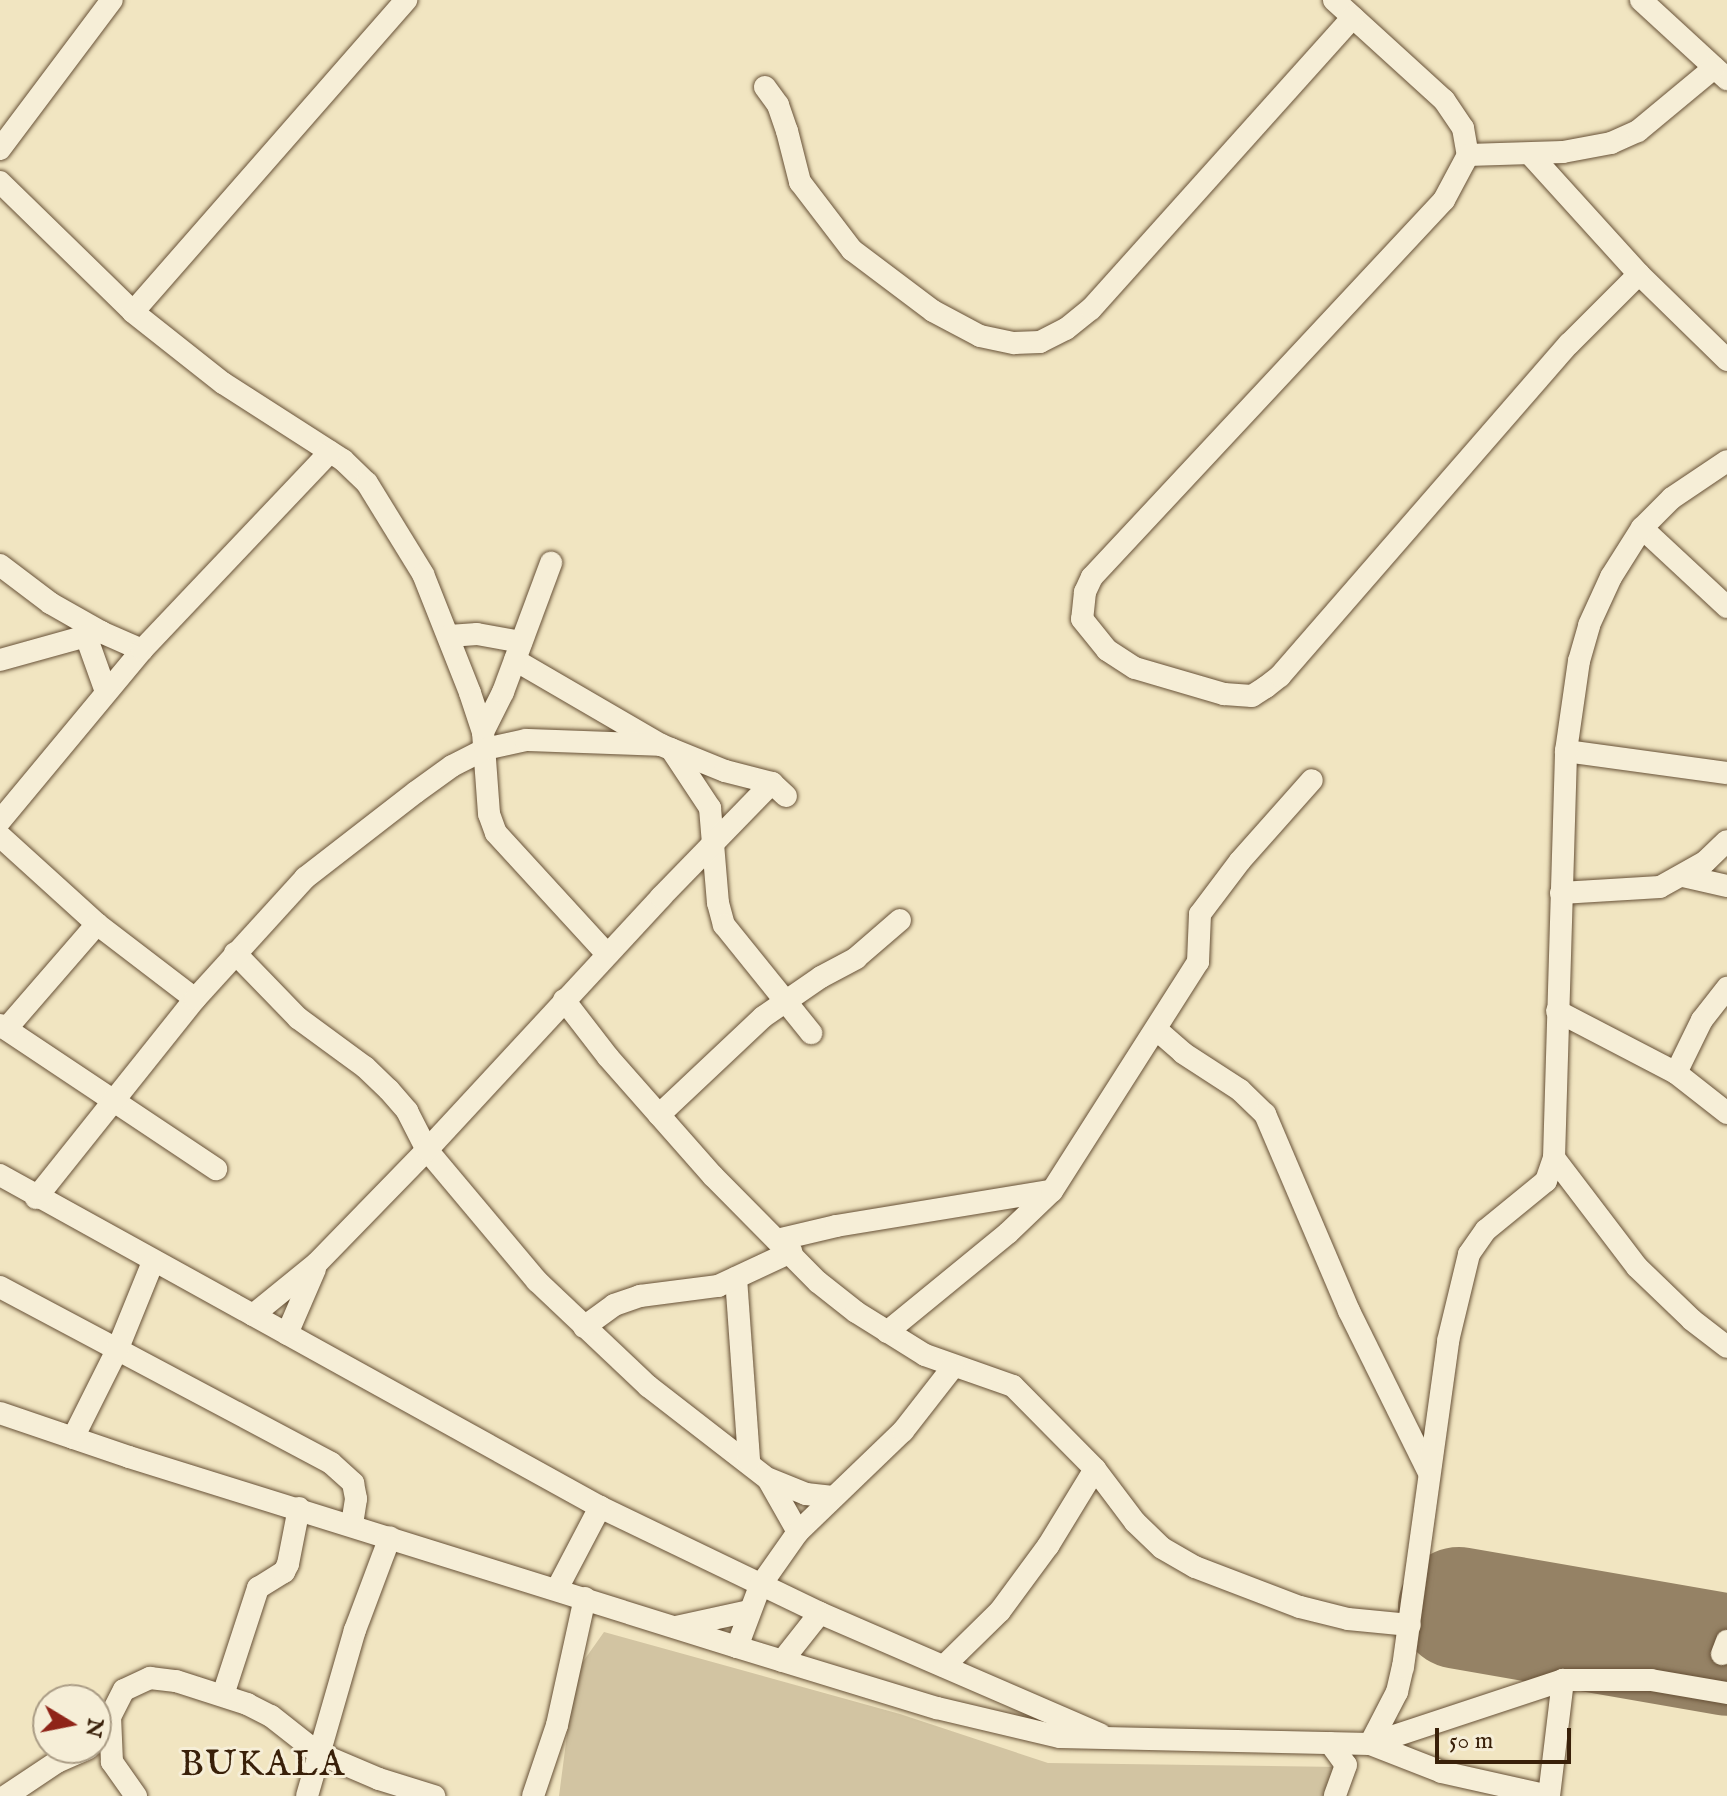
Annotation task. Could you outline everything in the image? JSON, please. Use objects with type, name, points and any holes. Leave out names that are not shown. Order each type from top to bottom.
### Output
[{"type":"street","points":[[0,149],[112,0]]},
{"type":"street","points":[[133,312],[406,0]]},
{"type":"street","points":[[1334,0],[1444,100],[1463,128],[1468,155],[1444,200],[1189,476],[1097,570],[1085,592],[1082,619],[1107,650],[1135,668],[1224,694],[1240,697],[1259,692],[1280,676],[1569,344],[1639,274]]},
{"type":"street","points":[[1468,155],[1587,149],[1638,131],[1721,73],[1641,0]]},
{"type":"street","points":[[765,87],[783,118],[800,182],[852,250],[933,311],[980,336],[1014,343],[1040,342],[1066,329],[1091,309],[1353,17]]},
{"type":"street","points":[[1530,154],[1639,274],[1727,360]]},
{"type":"street","points":[[1,185],[133,312],[223,383],[330,452],[367,483],[423,574],[449,636],[484,740],[486,786],[496,833],[607,954]]},
{"type":"street","points":[[0,821],[142,650],[330,452]]},
{"type":"street","points":[[1335,1796],[1346,1765],[1364,1744],[1397,1692],[1410,1625],[1428,1471],[1448,1341],[1469,1254],[1486,1230],[1546,1181],[1554,1158],[1566,751],[1579,661],[1589,625],[1611,577],[1642,528],[1672,498],[1727,461]]},
{"type":"street","points":[[1642,528],[1727,607]]},
{"type":"street","points":[[36,1198],[195,999],[305,878],[484,740],[551,563]]},
{"type":"street","points":[[0,565],[93,634],[142,650]]},
{"type":"street","points":[[0,660],[93,634]]},
{"type":"street","points":[[93,634],[106,692]]},
{"type":"street","points":[[253,1315],[317,1263],[427,1150],[713,841],[779,790],[666,747],[518,651],[477,634],[449,636]]},
{"type":"street","points":[[484,740],[666,747]]},
{"type":"street","points":[[666,747],[710,808],[724,925],[811,1033]]},
{"type":"street","points":[[1566,751],[1725,770]]},
{"type":"street","points":[[887,1332],[1008,1233],[1052,1191],[1198,962],[1200,914],[1240,861],[1312,780]]},
{"type":"street","points":[[0,836],[97,924],[195,999]]},
{"type":"street","points":[[1561,893],[1639,891],[1660,887],[1683,876],[1727,841]]},
{"type":"street","points":[[1683,876],[1727,886]]},
{"type":"street","points":[[659,1115],[763,1017],[856,958],[900,920]]},
{"type":"street","points":[[97,924],[3,1027],[216,1169]]},
{"type":"street","points":[[235,953],[298,1018],[365,1067],[389,1090],[407,1111],[427,1150],[500,1239],[584,1327],[648,1386],[749,1461],[768,1479],[798,1532]]},
{"type":"street","points":[[1676,1073],[1702,1020],[1727,988]]},
{"type":"street","points":[[564,1000],[659,1115],[818,1282],[887,1332],[953,1367],[1013,1386],[1095,1469],[1135,1522],[1162,1548],[1195,1567],[1300,1607],[1348,1619],[1410,1625]]},
{"type":"street","points":[[1557,1011],[1676,1073],[1727,1113]]},
{"type":"street","points":[[1157,1030],[1265,1114],[1349,1311],[1428,1471]]},
{"type":"street","points":[[1554,1158],[1637,1267],[1692,1320],[1727,1347]]},
{"type":"street","points":[[0,1175],[36,1198],[600,1507],[760,1586],[1107,1738]]},
{"type":"street","points":[[584,1327],[614,1305],[640,1296],[704,1288],[736,1278],[784,1246],[882,1218],[938,1212],[1052,1191]]},
{"type":"street","points":[[73,1438],[118,1348],[153,1262]]},
{"type":"street","points":[[287,1334],[317,1263]]},
{"type":"street","points":[[736,1278],[749,1461]]},
{"type":"street","points":[[0,1287],[304,1446],[345,1473],[353,1483],[356,1499],[352,1525]]},
{"type":"street","points":[[737,1647],[760,1586],[798,1532],[903,1431],[953,1367]]},
{"type":"street","points":[[0,1413],[782,1661],[997,1724],[1060,1737],[1364,1744],[1442,1772],[1549,1796],[1563,1680]]},
{"type":"street","points":[[944,1666],[1000,1611],[1048,1546],[1095,1469]]},
{"type":"street","points":[[768,1479],[791,1490],[833,1497]]},
{"type":"street","points":[[557,1589],[600,1507]]},
{"type":"street","points":[[223,1695],[258,1588],[284,1572],[288,1564],[299,1508]]},
{"type":"street","points":[[307,1796],[355,1630],[390,1537]]},
{"type":"street","points":[[533,1796],[557,1725],[585,1598]]},
{"type":"street","points":[[675,1627],[749,1611]]},
{"type":"street","points":[[782,1661],[820,1613]]},
{"type":"street","points":[[112,1713],[124,1690],[150,1678],[176,1681],[223,1695],[271,1716],[318,1753],[379,1779],[434,1796]]},
{"type":"street","points":[[1364,1744],[1563,1680],[1651,1680],[1727,1693]]},
{"type":"street","points":[[1330,1743],[1346,1765]]},
{"type":"street","points":[[112,1762],[136,1796]]},
{"type":"street","points":[[6,1796],[54,1764]]},
{"type":"shaded area","points":[[604,1632],[900,1714],[1048,1763],[1341,1767],[1326,1796],[559,1796],[575,1673]]},
{"type":"runway","points":[[1459,1608],[1727,1655]]},
{"type":"district","name":"BUKALA","points":[[263,1766]]}]
